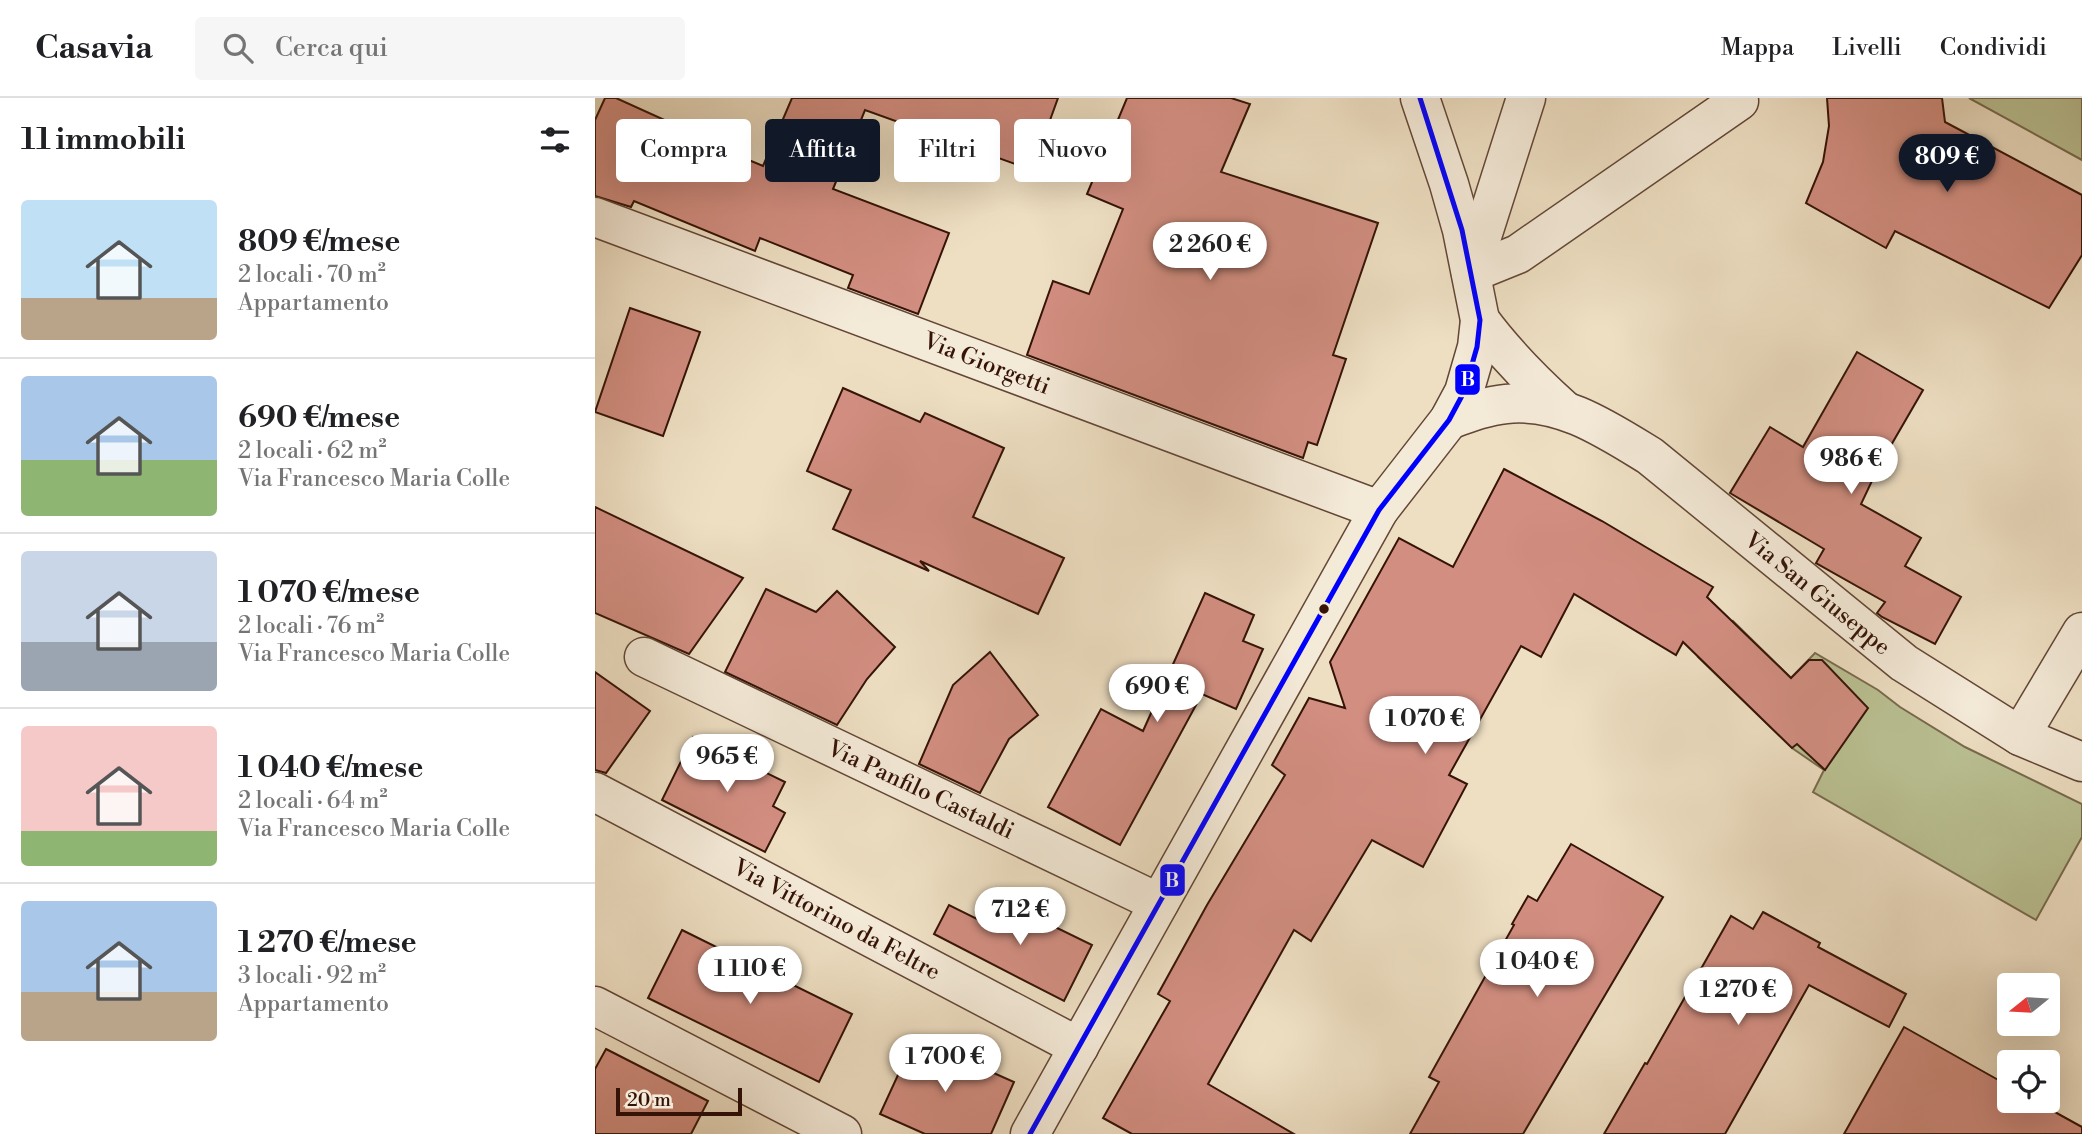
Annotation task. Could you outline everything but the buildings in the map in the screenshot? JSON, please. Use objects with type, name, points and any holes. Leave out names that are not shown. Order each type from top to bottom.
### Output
[{"type":"street","points":[[1030,1134],[1379,510],[1449,420],[1464,392],[1477,347],[1480,320],[1449,184],[1420,98]]},
{"type":"street","points":[[1471,273],[1526,98]]},
{"type":"street","points":[[1471,273],[1518,254],[1739,101]]},
{"type":"street","name":"Via Giorgetti","points":[[595,216],[1379,510]]},
{"type":"street","name":"Via San Giuseppe","points":[[1480,320],[1524,374],[1563,409],[1613,434],[1650,457],[1903,663],[2020,736],[2082,762]]},
{"type":"street","name":"Via San Giuseppe","points":[[1449,420],[1486,407],[1507,404],[1531,403],[1563,409]]},
{"type":"street","points":[[2020,736],[2082,632]]},
{"type":"street","name":"Via Panfilo Castaldi","points":[[644,657],[1159,903]]},
{"type":"street","name":"Via Vittorino da Feltre","points":[[595,792],[1079,1047]]},
{"type":"street","points":[[595,1006],[842,1134]]},
{"type":"green space","points":[[1969,98],[2082,98],[2082,160]]},
{"type":"green space","points":[[1733,621],[1791,678],[1815,653],[1878,690],[1900,707],[1965,747],[2082,804],[2082,837],[2036,920],[1813,792],[1824,770],[1792,748],[1698,657]]},
{"type":"transit line","name":"B","points":[[1030,1134],[1379,510],[1449,420],[1464,392],[1477,347],[1480,320],[1462,230],[1420,98]]}]
